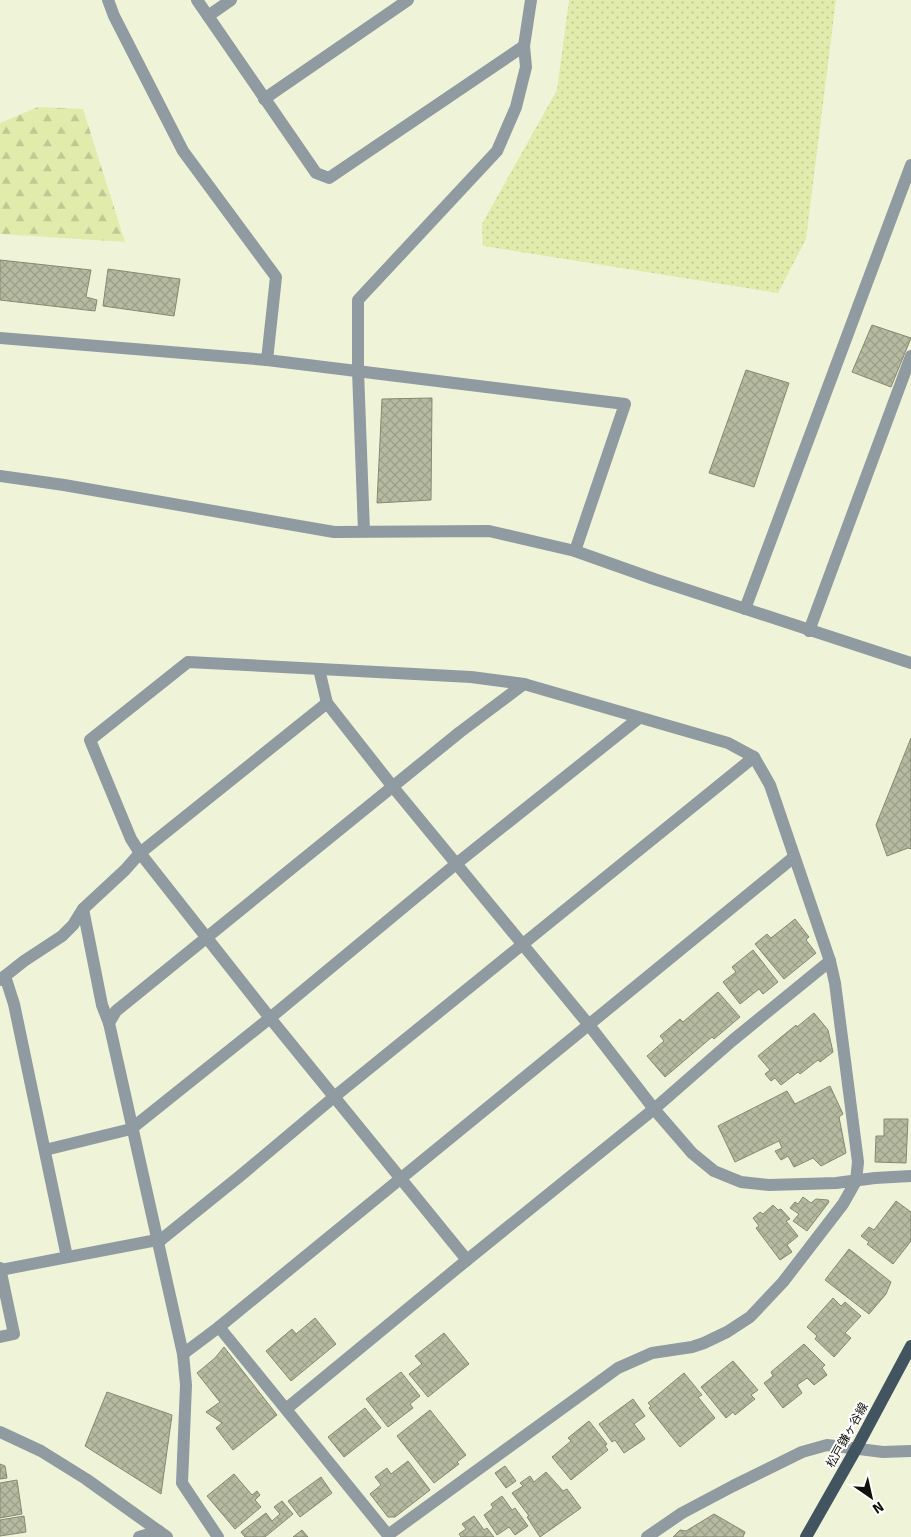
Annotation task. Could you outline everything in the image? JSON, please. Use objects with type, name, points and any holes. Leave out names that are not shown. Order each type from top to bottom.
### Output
[{"type":"main road","name":"松戸鎌ヶ谷線","points":[[806,1537],[911,1346]]},
{"type":"street","points":[[108,0],[114,16],[183,151],[276,277],[267,360]]},
{"type":"street","points":[[197,0],[316,173],[329,178],[524,46]]},
{"type":"street","points":[[208,16],[231,0]]},
{"type":"street","points":[[264,98],[408,0]]},
{"type":"street","points":[[364,531],[358,371],[358,300],[496,151],[516,107],[526,67],[524,46],[531,0]]},
{"type":"street","points":[[745,609],[911,165]]},
{"type":"street","points":[[0,338],[267,360],[625,404],[575,551]]},
{"type":"street","points":[[809,631],[911,356]]},
{"type":"street","points":[[0,476],[64,485],[334,532],[489,532],[575,551],[809,631],[911,663]]},
{"type":"street","points":[[218,1327],[388,1534],[618,1368],[652,1353],[692,1347],[704,1343],[727,1332],[750,1317],[783,1282],[842,1204],[856,1182],[858,1162],[835,983],[830,961],[770,785],[754,757],[728,743],[524,684],[471,677],[188,662],[90,740],[131,839],[206,938],[467,1260]]},
{"type":"street","points":[[320,669],[327,703],[521,945],[589,1025],[654,1109],[692,1153],[714,1171],[741,1182],[769,1185],[856,1182],[875,1178],[911,1176]]},
{"type":"street","points":[[109,1023],[116,1011],[460,732],[524,684]]},
{"type":"street","points":[[67,1257],[14,1004],[2,978],[62,936],[73,925],[83,909],[125,870],[140,853],[327,703]]},
{"type":"street","points":[[45,1150],[131,1130],[638,718]]},
{"type":"street","points":[[0,1337],[14,1334],[0,1269],[157,1241],[240,1176],[334,1097],[754,757]]},
{"type":"street","points":[[182,1354],[218,1327],[794,857]]},
{"type":"street","points":[[83,909],[102,1005],[109,1023],[131,1130],[182,1354],[186,1385],[182,1483],[218,1537]]},
{"type":"street","points":[[286,1408],[654,1109],[733,1040],[830,961]]},
{"type":"street","points":[[0,1432],[41,1451],[86,1479],[163,1534]]},
{"type":"street","points":[[647,1537],[682,1513],[802,1452],[827,1445],[883,1452],[911,1451]]},
{"type":"street","points":[[139,1537],[163,1534]]},
{"type":"green space","points":[[569,0],[836,0],[806,239],[778,293],[483,246],[482,224],[557,90]]},
{"type":"green space","points":[[38,107],[83,109],[125,242],[0,234],[0,123]]},
{"type":"building","points":[[0,260],[91,270],[86,297],[97,300],[95,311],[0,300]]},
{"type":"building","points":[[108,269],[180,279],[174,316],[103,306]]},
{"type":"building","points":[[872,325],[911,338],[891,387],[852,372]]},
{"type":"building","points":[[746,370],[789,383],[754,487],[709,473]]},
{"type":"building","points":[[432,398],[431,500],[377,503],[382,399]]},
{"type":"building","points":[[911,738],[911,849],[908,848],[887,856],[876,825]]},
{"type":"building","points":[[795,919],[809,937],[806,940],[816,953],[784,979],[755,944],[767,934],[771,938]]},
{"type":"building","points":[[753,950],[778,982],[763,994],[759,989],[740,1004],[723,982],[736,972],[732,967]]},
{"type":"building","points":[[718,992],[740,1017],[714,1039],[712,1037],[665,1077],[647,1056],[664,1041],[660,1036],[680,1019],[683,1022]]},
{"type":"building","points":[[814,1013],[828,1030],[833,1052],[820,1062],[818,1060],[800,1074],[798,1072],[781,1085],[775,1078],[771,1081],[765,1074],[770,1070],[758,1056]]},
{"type":"building","points":[[830,1086],[843,1114],[839,1117],[846,1153],[821,1166],[813,1158],[794,1167],[788,1156],[781,1160],[775,1151],[782,1148],[779,1141],[735,1162],[718,1126],[787,1091],[795,1104]]},
{"type":"building","points":[[884,1119],[908,1119],[906,1163],[875,1162],[876,1136],[884,1136]]},
{"type":"building","points":[[803,1197],[811,1203],[816,1199],[828,1200],[829,1202],[807,1231],[793,1221],[799,1214],[790,1208],[795,1202],[798,1204]]},
{"type":"building","points":[[896,1201],[911,1212],[911,1241],[893,1264],[867,1244],[869,1242],[861,1236],[869,1227],[874,1230]]},
{"type":"building","points":[[773,1205],[778,1210],[781,1209],[790,1219],[786,1221],[798,1236],[787,1245],[792,1252],[780,1260],[756,1228],[759,1226],[753,1218],[760,1212],[763,1214]]},
{"type":"building","points":[[849,1249],[891,1282],[886,1294],[869,1314],[825,1280]]},
{"type":"building","points":[[833,1298],[841,1306],[845,1302],[861,1316],[845,1333],[851,1338],[834,1357],[815,1339],[817,1336],[807,1327]]},
{"type":"building","points":[[315,1318],[336,1344],[291,1381],[266,1351],[292,1329],[296,1334]]},
{"type":"building","points":[[444,1333],[469,1364],[428,1397],[409,1374],[422,1364],[415,1356]]},
{"type":"building","points":[[804,1344],[825,1365],[822,1368],[827,1375],[814,1385],[807,1378],[797,1385],[802,1393],[783,1408],[764,1383],[773,1376],[771,1372]]},
{"type":"building","points":[[224,1347],[277,1415],[233,1450],[216,1428],[222,1423],[206,1412],[220,1402],[197,1373],[215,1358]]},
{"type":"building","points":[[733,1361],[758,1390],[751,1395],[755,1399],[735,1415],[733,1412],[726,1418],[701,1387]]},
{"type":"building","points":[[401,1372],[420,1396],[410,1404],[413,1408],[388,1427],[366,1399]]},
{"type":"building","points":[[684,1373],[702,1395],[698,1397],[715,1418],[680,1447],[649,1408],[651,1406],[648,1403]]},
{"type":"building","points":[[107,1392],[172,1415],[161,1494],[85,1446]]},
{"type":"building","points":[[633,1399],[645,1416],[634,1424],[645,1439],[624,1453],[615,1440],[612,1442],[599,1424]]},
{"type":"building","points":[[365,1408],[381,1428],[344,1457],[328,1437]]},
{"type":"building","points":[[430,1410],[466,1455],[457,1462],[459,1464],[434,1483],[397,1436]]},
{"type":"building","points":[[589,1421],[607,1444],[605,1446],[608,1450],[571,1480],[552,1457],[571,1441],[568,1438]]},
{"type":"building","points":[[408,1461],[430,1490],[395,1517],[388,1517],[370,1494],[381,1485],[375,1477],[387,1468],[391,1474]]},
{"type":"building","points":[[0,1464],[5,1466],[7,1478],[0,1479]]},
{"type":"building","points":[[505,1466],[516,1481],[506,1488],[495,1473]]},
{"type":"building","points":[[546,1472],[563,1491],[567,1489],[581,1508],[540,1537],[527,1517],[529,1516],[512,1493],[523,1486],[520,1483],[530,1476],[534,1482]]},
{"type":"building","points":[[234,1474],[252,1495],[257,1491],[260,1495],[255,1500],[261,1507],[235,1529],[207,1496]]},
{"type":"building","points":[[321,1477],[332,1493],[300,1517],[288,1501]]},
{"type":"building","points":[[17,1480],[22,1514],[0,1518],[0,1483]]},
{"type":"building","points":[[502,1496],[512,1510],[515,1508],[528,1526],[515,1535],[509,1527],[497,1535],[484,1515],[493,1508],[491,1504]]},
{"type":"building","points":[[282,1501],[293,1514],[265,1537],[245,1537],[241,1532],[266,1513],[272,1521],[280,1514],[274,1507]]},
{"type":"building","points":[[714,1514],[745,1532],[743,1537],[673,1537],[680,1530],[686,1531]]},
{"type":"building","points":[[24,1516],[26,1532],[0,1536],[0,1520]]},
{"type":"building","points":[[474,1516],[484,1530],[487,1528],[494,1537],[461,1537],[459,1534],[466,1529],[462,1524]]},
{"type":"building","points":[[302,1530],[308,1537],[293,1537]]}]
